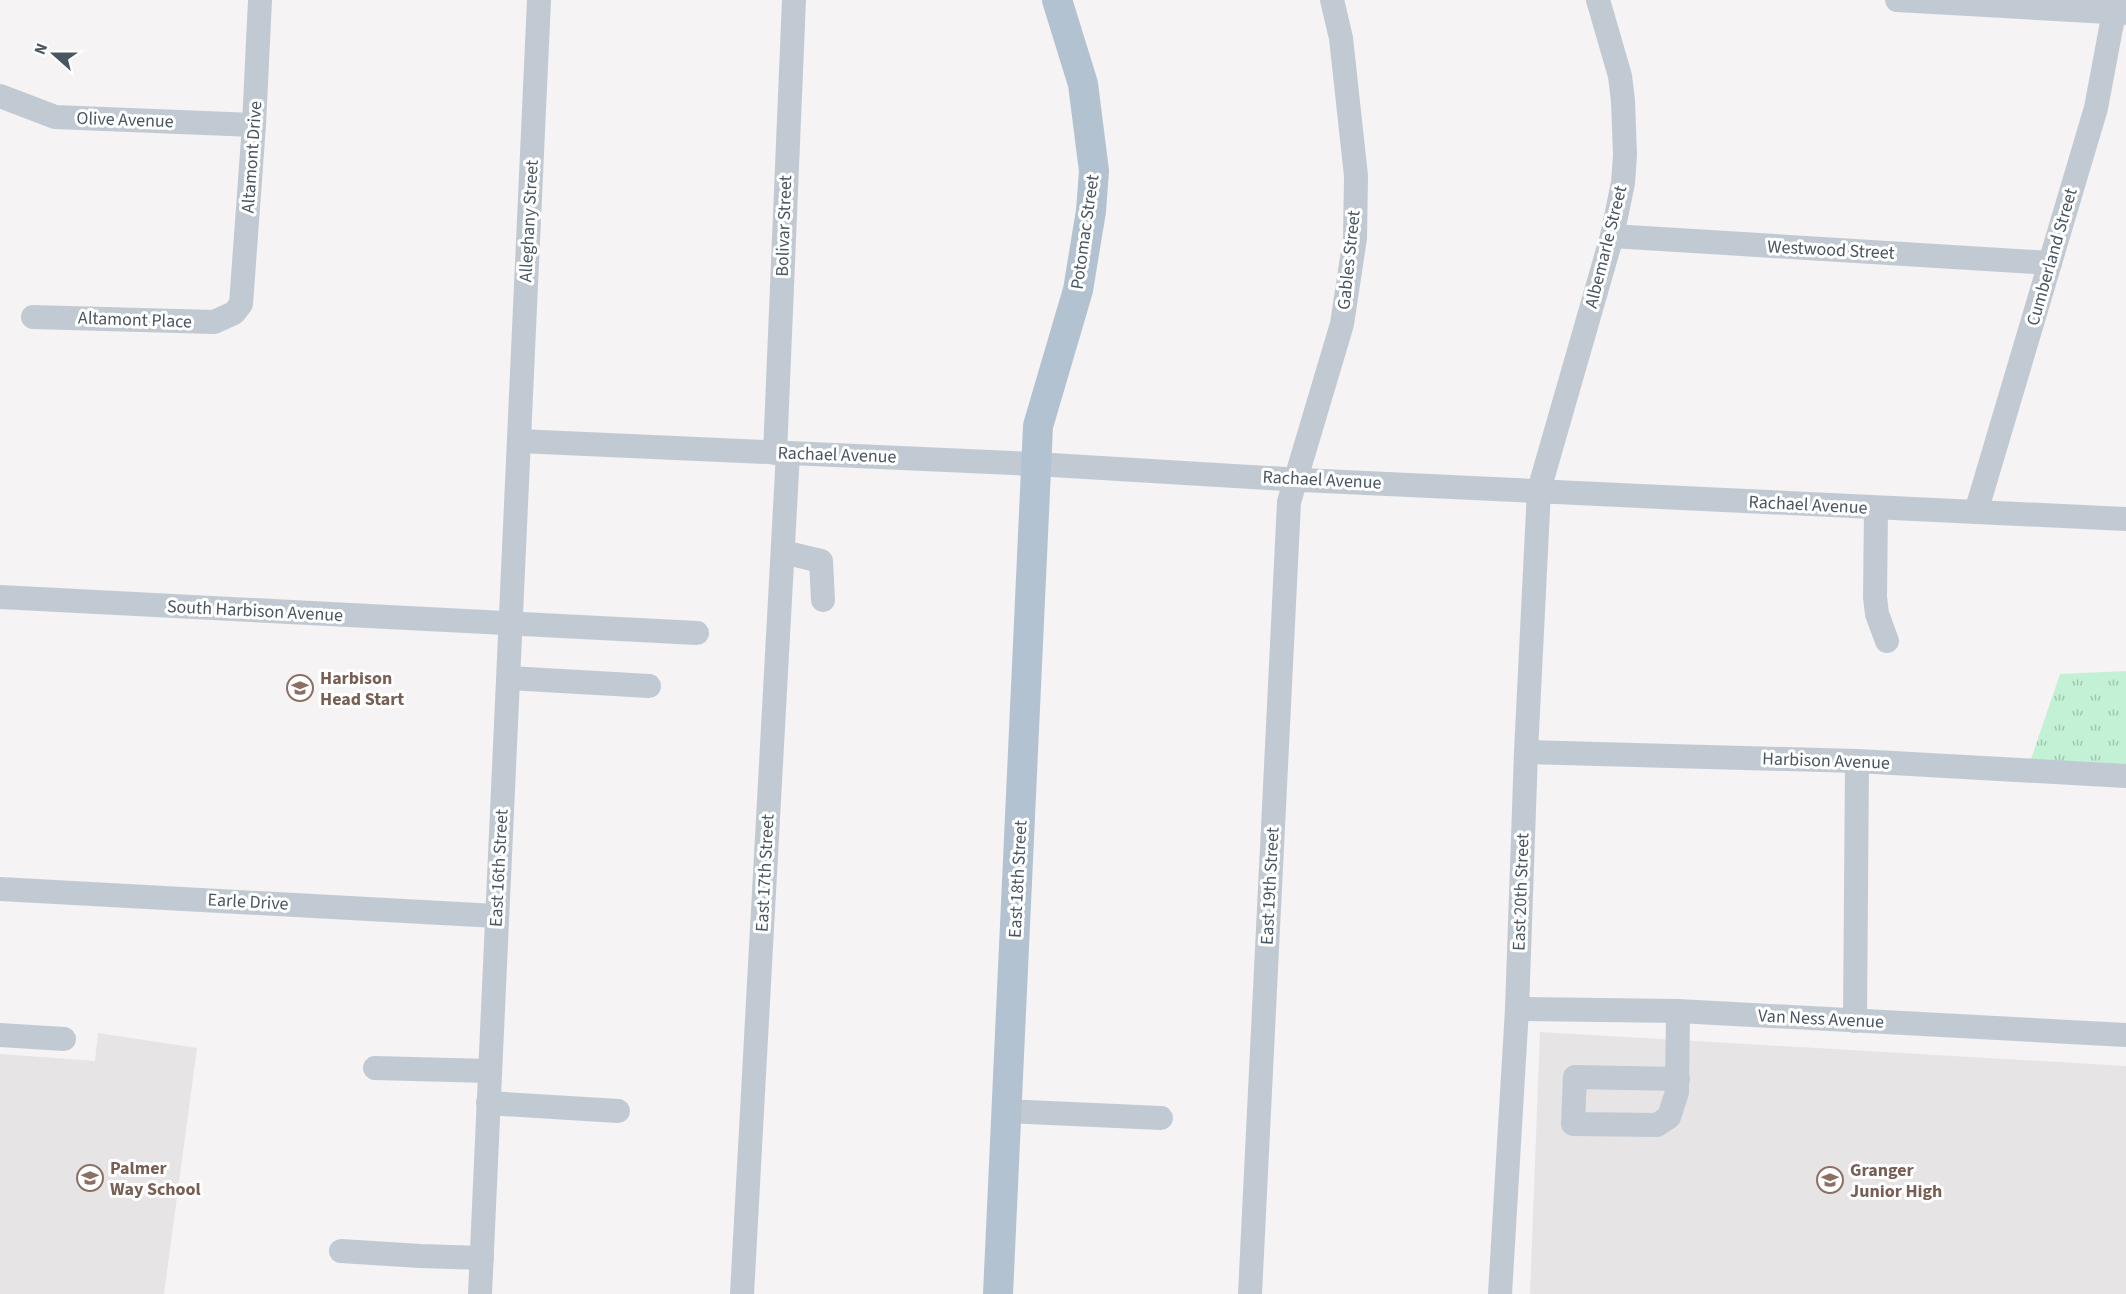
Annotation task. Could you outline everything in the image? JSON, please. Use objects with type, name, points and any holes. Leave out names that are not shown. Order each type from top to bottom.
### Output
[{"type":"main road","name":"Potomac Street","points":[[1035,464],[1038,426],[1078,290],[1091,211],[1094,171],[1091,131],[1083,84],[1057,0]]},
{"type":"main road","name":"East 18th Street","points":[[998,1294],[1035,464]]},
{"type":"street","name":"Altamont Drive","points":[[234,313],[241,304],[254,126],[260,0]]},
{"type":"street","name":"Alleghany Street","points":[[519,441],[539,0]]},
{"type":"street","name":"Bolivar Street","points":[[782,453],[794,0]]},
{"type":"street","name":"Gables Street","points":[[1296,479],[1342,324],[1355,238],[1356,176],[1341,38],[1332,0]]},
{"type":"street","name":"Albemarle Street","points":[[1539,490],[1612,236],[1623,183],[1625,128],[1620,76],[1598,0]]},
{"type":"street","points":[[1897,0],[2118,8]]},
{"type":"street","name":"Cumberland Street","points":[[1976,512],[2096,108],[2118,8]]},
{"type":"street","name":"Olive Avenue","points":[[0,96],[55,117],[254,126]]},
{"type":"street","name":"Westwood Street","points":[[1612,236],[2050,263]]},
{"type":"street","name":"Altamont Place","points":[[33,317],[214,322],[234,313]]},
{"type":"street","name":"Rachael Avenue","points":[[519,441],[1035,464],[1296,479],[2126,519]]},
{"type":"street","name":"East 16th Street","points":[[480,1294],[519,441]]},
{"type":"street","name":"East 17th Street","points":[[742,1294],[783,552],[782,453]]},
{"type":"street","name":"East 19th Street","points":[[1250,1294],[1289,502],[1296,479]]},
{"type":"street","name":"East 20th Street","points":[[1500,1294],[1517,1009],[1526,752],[1539,490]]},
{"type":"street","points":[[1876,508],[1875,597],[1877,614],[1887,641]]},
{"type":"street","points":[[783,552],[821,561],[823,600]]},
{"type":"street","name":"South Harbison Avenue","points":[[0,597],[697,633]]},
{"type":"street","points":[[509,678],[649,686]]},
{"type":"street","name":"Harbison Avenue","points":[[1526,752],[1857,761],[2126,776]]},
{"type":"street","points":[[1855,1021],[1857,761]]},
{"type":"street","name":"Earle Drive","points":[[0,889],[496,916]]},
{"type":"street","name":"Van Ness Avenue","points":[[1517,1009],[1678,1011],[2126,1035]]},
{"type":"street","points":[[1677,1079],[1678,1011]]},
{"type":"street","points":[[0,1035],[64,1039]]},
{"type":"street","points":[[375,1068],[489,1071]]},
{"type":"street","points":[[488,1103],[618,1110]]},
{"type":"street","points":[[1005,1111],[1161,1118]]},
{"type":"street","points":[[341,1251],[482,1258]]},
{"type":"shaded area","name":"Granger Junior High","points":[[1540,1032],[2126,1066],[2126,1294],[1530,1294]]},
{"type":"shaded area","name":"Palmer Way School","points":[[98,1033],[197,1048],[164,1294],[0,1294],[0,1054],[95,1061]]},
{"type":"green space","points":[[2126,671],[2126,767],[2029,765],[2060,674]]},
{"type":"place","name":"Harbison Head Start","points":[[300,688]]},
{"type":"place","name":"Palmer Way School","points":[[90,1178]]},
{"type":"place","name":"Granger Junior High","points":[[1830,1180]]}]
